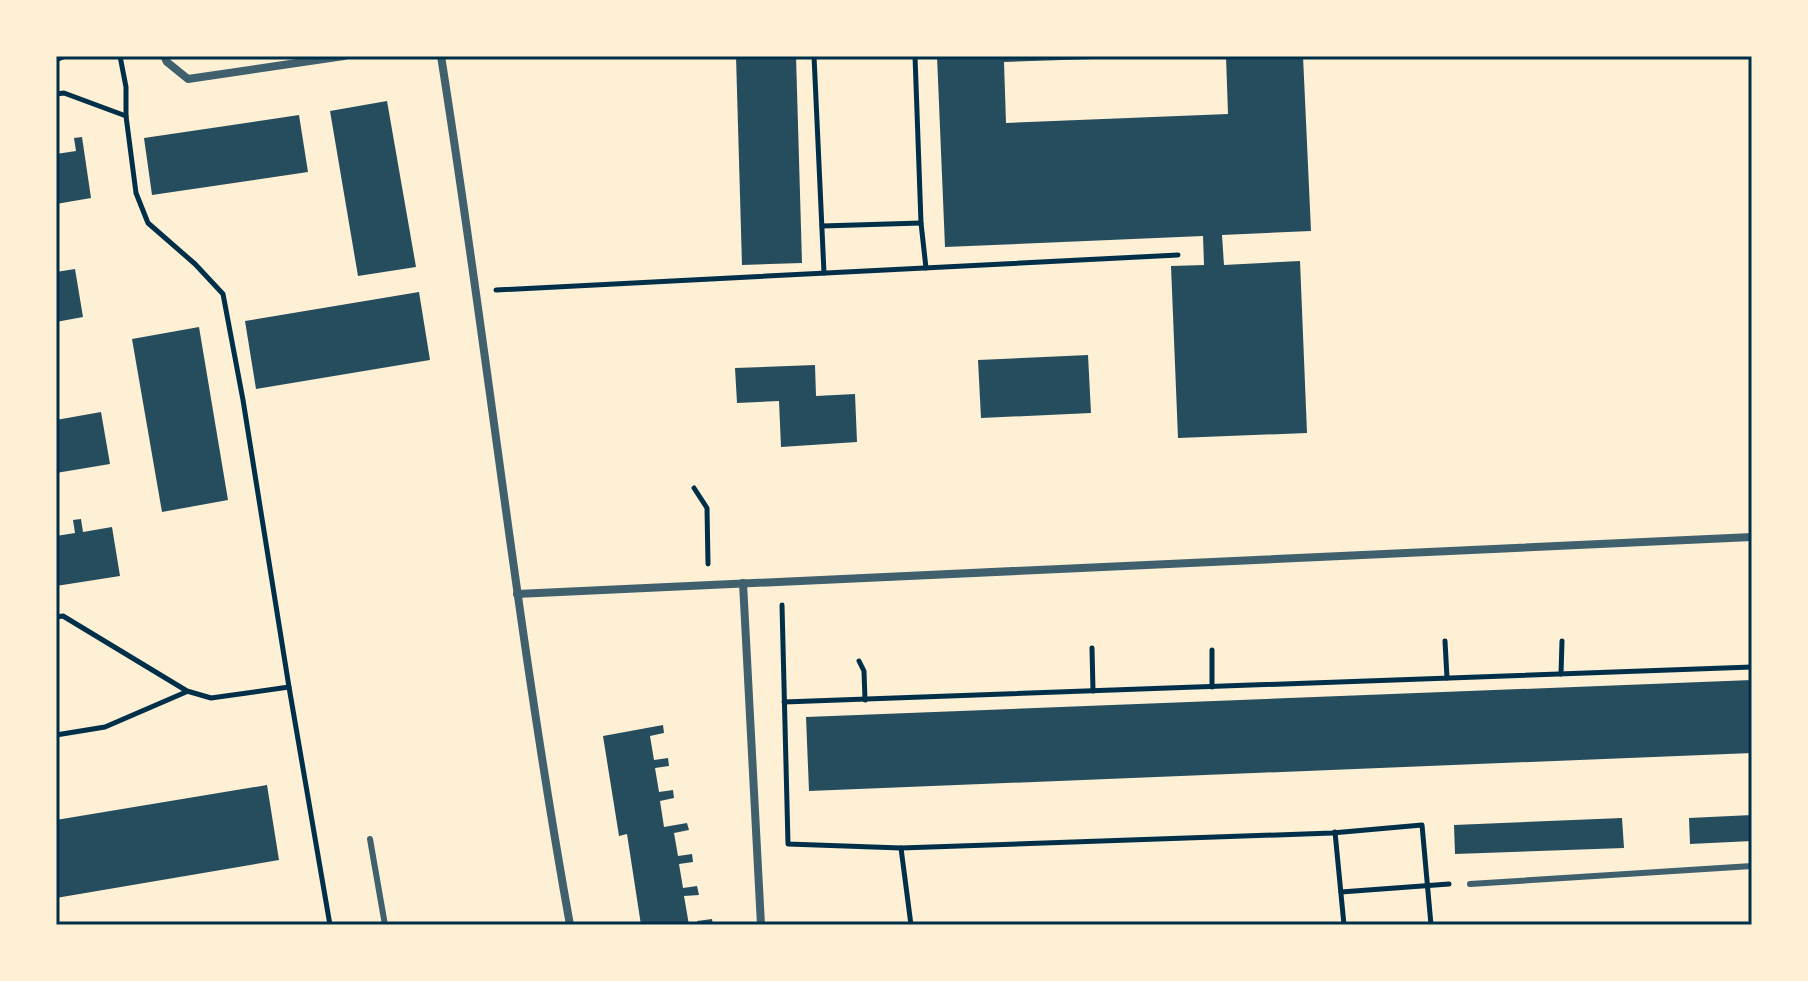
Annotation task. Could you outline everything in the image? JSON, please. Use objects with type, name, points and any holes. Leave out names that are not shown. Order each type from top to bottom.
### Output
[{"type":"street","points":[[164,56],[188,79],[344,56]]},
{"type":"street","points":[[441,56],[541,760],[570,925]]},
{"type":"street","points":[[517,594],[1752,537]]},
{"type":"street","points":[[743,583],[761,925]]},
{"type":"lane","points":[[370,839],[385,925]]},
{"type":"lane","points":[[1470,884],[1752,866]]},
{"type":"path","points":[[56,60],[65,56]]},
{"type":"path","points":[[120,56],[136,193],[148,223],[195,264],[223,294],[330,925]]},
{"type":"path","points":[[814,56],[824,273]]},
{"type":"path","points":[[915,56],[921,223],[926,268]]},
{"type":"path","points":[[56,94],[64,93],[126,116]]},
{"type":"path","points":[[822,226],[921,223]]},
{"type":"path","points":[[476,291],[1178,255]]},
{"type":"path","points":[[694,488],[707,508],[708,585]]},
{"type":"path","points":[[782,582],[788,844],[901,848],[1335,832],[1422,825],[1431,925]]},
{"type":"path","points":[[56,617],[63,616],[187,691],[211,698],[289,687]]},
{"type":"path","points":[[1445,641],[1447,678]]},
{"type":"path","points":[[1561,674],[1562,641]]},
{"type":"path","points":[[1092,648],[1093,691]]},
{"type":"path","points":[[1212,650],[1212,687]]},
{"type":"path","points":[[859,661],[864,671],[865,700]]},
{"type":"path","points":[[784,702],[1752,667]]},
{"type":"path","points":[[56,735],[105,727],[187,691]]},
{"type":"path","points":[[1335,832],[1344,925]]},
{"type":"path","points":[[901,848],[911,925]]},
{"type":"path","points":[[1341,892],[1427,884]]},
{"type":"building","points":[[736,56],[796,56],[802,263],[742,265]]},
{"type":"building","points":[[937,56],[1092,56],[1093,59],[1004,62],[1006,123],[1228,114],[1226,56],[1303,56],[1311,231],[1222,235],[1224,265],[1300,261],[1307,433],[1178,438],[1171,266],[1204,265],[1203,236],[945,247]]},
{"type":"building","points":[[387,101],[416,267],[358,276],[330,111]]},
{"type":"building","points":[[299,115],[308,172],[152,195],[144,138]]},
{"type":"building","points":[[82,137],[91,198],[56,204],[56,154],[76,151],[74,138]]},
{"type":"building","points":[[75,269],[83,317],[56,322],[56,272]]},
{"type":"building","points":[[419,292],[430,360],[256,389],[245,321]]},
{"type":"building","points":[[199,327],[228,500],[162,512],[132,339]]},
{"type":"building","points":[[1088,355],[1091,413],[981,418],[978,360]]},
{"type":"building","points":[[815,365],[816,396],[855,394],[857,442],[781,447],[779,401],[737,403],[735,368]]},
{"type":"building","points":[[101,412],[110,464],[56,473],[56,420]]},
{"type":"building","points":[[81,519],[83,532],[112,527],[120,576],[56,586],[56,536],[75,533],[73,520]]},
{"type":"building","points":[[1752,680],[1752,753],[809,791],[806,717]]},
{"type":"building","points":[[663,725],[664,733],[650,736],[654,760],[668,758],[669,766],[655,768],[659,792],[673,790],[674,798],[660,801],[664,827],[687,823],[689,830],[674,833],[678,856],[692,854],[693,862],[679,864],[683,888],[697,886],[699,895],[684,896],[689,925],[641,925],[627,834],[619,836],[603,736]]},
{"type":"building","points":[[267,785],[279,860],[56,898],[56,820]]},
{"type":"building","points":[[1752,815],[1752,841],[1690,844],[1689,818]]},
{"type":"building","points":[[1622,818],[1624,848],[1455,854],[1454,825]]},
{"type":"building","points":[[712,919],[713,925],[698,925],[697,921]]}]
